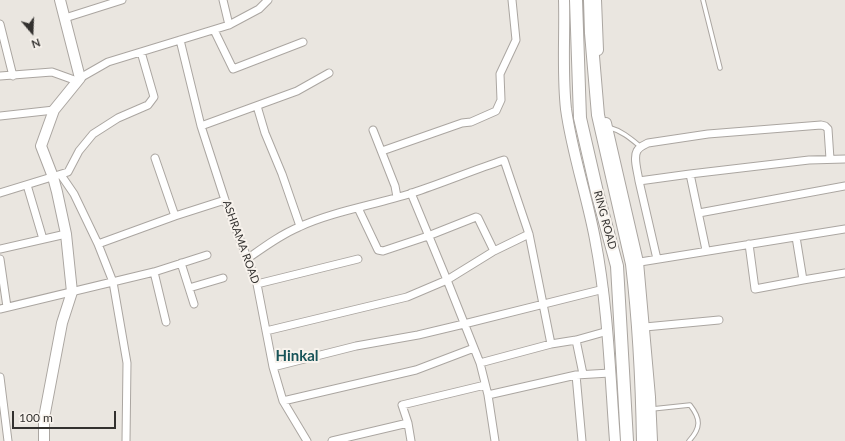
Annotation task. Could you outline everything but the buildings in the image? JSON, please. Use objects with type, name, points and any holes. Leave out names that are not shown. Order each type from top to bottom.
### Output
[{"type":"highway","name":"RING ROAD","points":[[576,0],[580,118],[597,192],[617,266],[627,441]]},
{"type":"highway","name":"RING ROAD","points":[[590,0],[591,33],[598,115],[635,263],[642,372],[643,441]]},
{"type":"street","points":[[60,0],[79,80]]},
{"type":"street","points":[[65,18],[122,0]]},
{"type":"street","points":[[224,0],[229,25]]},
{"type":"street","points":[[259,9],[262,0]]},
{"type":"street","points":[[126,441],[127,363],[113,282],[98,244],[74,194],[57,176],[41,146],[54,110],[79,80],[108,62],[229,25],[259,9],[268,0]]},
{"type":"street","points":[[382,151],[456,125],[471,122],[496,111],[501,100],[500,74],[516,40],[512,0]]},
{"type":"street","points":[[564,0],[564,66],[566,109],[595,239],[604,289],[615,441]]},
{"type":"street","points":[[596,0],[600,89],[603,115],[635,263],[645,327],[652,441]]},
{"type":"street","points":[[0,24],[12,76]]},
{"type":"street","points":[[214,30],[233,69],[303,42]]},
{"type":"street","name":"ASHRAMA ROAD","points":[[180,40],[201,126],[225,200],[257,284],[272,367],[283,401],[307,441]]},
{"type":"street","points":[[0,193],[68,172],[79,151],[92,134],[112,121],[148,105],[154,97],[141,52]]},
{"type":"street","points":[[0,76],[52,72],[79,80]]},
{"type":"street","points":[[201,126],[297,91],[328,73]]},
{"type":"street","points":[[257,106],[265,133],[282,174],[300,226]]},
{"type":"street","points":[[0,116],[54,110]]},
{"type":"street","points":[[658,259],[639,181],[635,156],[637,150],[641,147],[648,143],[708,134],[821,125],[828,129],[830,159]]},
{"type":"street","points":[[373,130],[395,186],[397,197]]},
{"type":"street","points":[[155,158],[175,216]]},
{"type":"street","points":[[639,181],[809,160],[845,159]]},
{"type":"street","points":[[247,259],[270,242],[300,226],[411,193],[460,174],[504,160],[529,234],[552,344]]},
{"type":"street","points":[[690,174],[706,250]]},
{"type":"street","points":[[44,441],[44,418],[62,323],[72,292],[66,234],[57,176]]},
{"type":"street","points":[[27,185],[43,239]]},
{"type":"street","points":[[698,213],[845,186]]},
{"type":"street","points":[[411,193],[480,363],[488,395],[495,441]]},
{"type":"street","points":[[98,244],[175,216],[225,200]]},
{"type":"street","points":[[358,208],[378,250],[383,251],[428,236],[476,217],[478,218],[494,251]]},
{"type":"street","points":[[635,263],[706,250],[796,238],[845,229]]},
{"type":"street","points":[[0,249],[66,234]]},
{"type":"street","points":[[266,331],[407,297],[447,280],[494,251],[529,234]]},
{"type":"street","points":[[796,238],[803,280]]},
{"type":"street","points":[[749,244],[755,289],[845,273]]},
{"type":"street","points":[[0,259],[3,308],[154,272],[207,255]]},
{"type":"street","points":[[257,284],[358,259]]},
{"type":"street","points":[[181,263],[194,304]]},
{"type":"street","points":[[154,272],[166,322]]},
{"type":"street","points":[[189,288],[223,278]]},
{"type":"street","points":[[272,367],[356,346],[418,335],[604,289]]},
{"type":"street","points":[[645,327],[719,320]]},
{"type":"street","points":[[480,363],[608,331]]},
{"type":"street","points":[[576,340],[580,374],[582,441]]},
{"type":"street","points":[[283,401],[416,370],[474,348]]},
{"type":"street","points":[[488,395],[580,374],[610,373]]},
{"type":"street","points":[[0,377],[5,437]]},
{"type":"street","points":[[411,441],[408,423],[402,405],[485,385]]},
{"type":"street","points":[[332,441],[408,423]]},
{"type":"lane","points":[[703,0],[720,68]]},
{"type":"lane","points":[[606,126],[619,130],[641,147]]},
{"type":"lane","points":[[651,409],[690,406],[696,413],[698,423],[696,433],[689,441]]},
{"type":"district","name":"Hinkal","points":[[297,356]]}]
